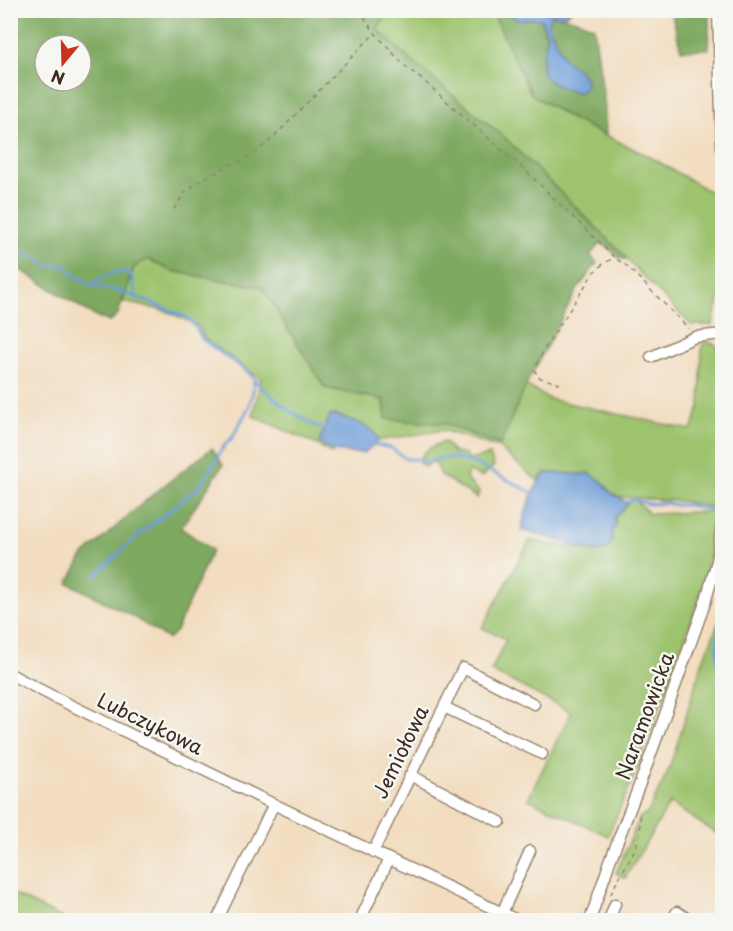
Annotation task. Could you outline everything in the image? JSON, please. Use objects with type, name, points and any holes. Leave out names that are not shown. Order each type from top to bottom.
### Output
[{"type":"street","points":[[718,10],[723,149]]},
{"type":"street","points":[[651,357],[695,336],[723,334]]},
{"type":"street","name":"Naramowicka","points":[[590,921],[705,603],[715,567],[723,522]]},
{"type":"street","name":"Jemiołowa","points":[[373,852],[463,668],[534,704]]},
{"type":"street","name":"Lubczykowa","points":[[10,674],[508,918],[530,851]]},
{"type":"street","points":[[444,707],[542,754]]},
{"type":"street","points":[[410,775],[500,822]]},
{"type":"street","points":[[217,921],[274,804]]},
{"type":"street","points":[[360,921],[389,860]]},
{"type":"street","points":[[609,921],[612,903]]},
{"type":"street","points":[[672,921],[677,912],[690,921]]},
{"type":"path","points":[[360,10],[375,33],[405,66],[529,174],[615,258],[627,266],[695,336]]},
{"type":"path","points":[[174,209],[187,191],[195,185],[243,160],[272,140],[375,33]]},
{"type":"path","points":[[718,225],[720,259]]},
{"type":"path","points":[[560,384],[538,377],[536,369],[542,353],[594,272],[604,263],[615,258]]},
{"type":"path","points":[[612,903],[615,883],[632,856],[639,836],[640,811]]},
{"type":"green space","points":[[11,10],[389,11],[377,29],[410,60],[504,137],[626,259],[621,259],[601,242],[590,255],[597,263],[577,290],[526,385],[500,445],[446,424],[386,419],[384,400],[325,388],[262,287],[171,271],[148,259],[134,267],[118,314],[110,322],[95,316],[11,264]]},
{"type":"green space","points":[[389,11],[492,11],[531,94],[572,119],[652,158],[712,193],[717,192],[721,294],[712,325],[691,325],[625,256],[504,137],[410,60],[376,28]]},
{"type":"green space","points":[[492,11],[506,11],[520,20],[541,19],[547,38],[542,58],[551,83],[575,92],[582,74],[564,58],[548,24],[551,14],[594,27],[605,108],[606,136],[531,94]]},
{"type":"green space","points":[[671,11],[709,11],[709,49],[681,50]]},
{"type":"green space","points":[[148,259],[171,271],[262,287],[325,388],[384,400],[386,419],[446,424],[500,445],[526,385],[549,399],[691,430],[700,406],[702,346],[705,342],[713,343],[721,351],[722,456],[717,508],[681,501],[619,497],[611,493],[602,481],[589,473],[545,473],[538,481],[499,448],[443,430],[378,441],[372,431],[366,427],[336,415],[324,446],[334,451],[332,454],[318,445],[253,416],[261,379],[205,339],[199,326],[166,311],[123,302],[134,267]]},
{"type":"green space","points":[[445,442],[454,453],[465,454],[469,460],[490,455],[494,466],[481,477],[468,471],[466,479],[479,492],[477,498],[442,476],[435,462],[425,467],[419,463],[425,452]]},
{"type":"green space","points":[[212,448],[223,465],[181,528],[212,550],[176,631],[168,639],[132,616],[68,583],[83,556],[153,494]]},
{"type":"green space","points":[[635,500],[650,514],[717,511],[708,568],[698,602],[639,764],[608,836],[528,799],[571,712],[491,671],[506,639],[482,628],[530,540],[596,552],[605,551],[612,540],[612,531],[616,526],[615,517],[629,502]]},
{"type":"green space","points":[[722,614],[722,837],[670,803],[625,878],[616,873],[640,817],[648,813],[668,771],[702,663]]},
{"type":"green space","points":[[11,893],[66,920],[11,920]]},
{"type":"water","points":[[506,11],[571,11],[564,16],[551,14],[548,24],[564,58],[586,80],[586,85],[581,92],[558,86],[544,75],[542,65],[547,37],[541,19],[520,20]]},
{"type":"water","points":[[330,415],[365,426],[375,433],[378,441],[364,453],[329,449],[319,442]]},
{"type":"water","points":[[545,473],[589,473],[602,481],[611,493],[627,502],[615,517],[616,526],[612,531],[612,540],[608,549],[596,552],[521,530],[527,507]]},
{"type":"waterway","points":[[10,242],[16,245],[21,252],[38,258],[48,266],[59,265],[67,268],[91,285],[120,291],[187,317],[203,340],[249,373],[274,398],[294,413],[326,430]]},
{"type":"waterway","points":[[91,285],[110,274],[126,272],[131,274],[136,297]]},
{"type":"waterway","points":[[95,576],[135,538],[200,486],[224,446],[232,438],[249,407],[254,381]]},
{"type":"waterway","points":[[372,444],[391,448],[406,459],[418,459],[425,462],[454,458],[478,465],[535,494]]},
{"type":"waterway","points":[[625,502],[635,500],[649,504],[667,503],[717,510]]},
{"type":"waterway","points":[[718,665],[717,642],[722,615]]},
{"type":"waterway","points":[[719,672],[722,693]]}]
